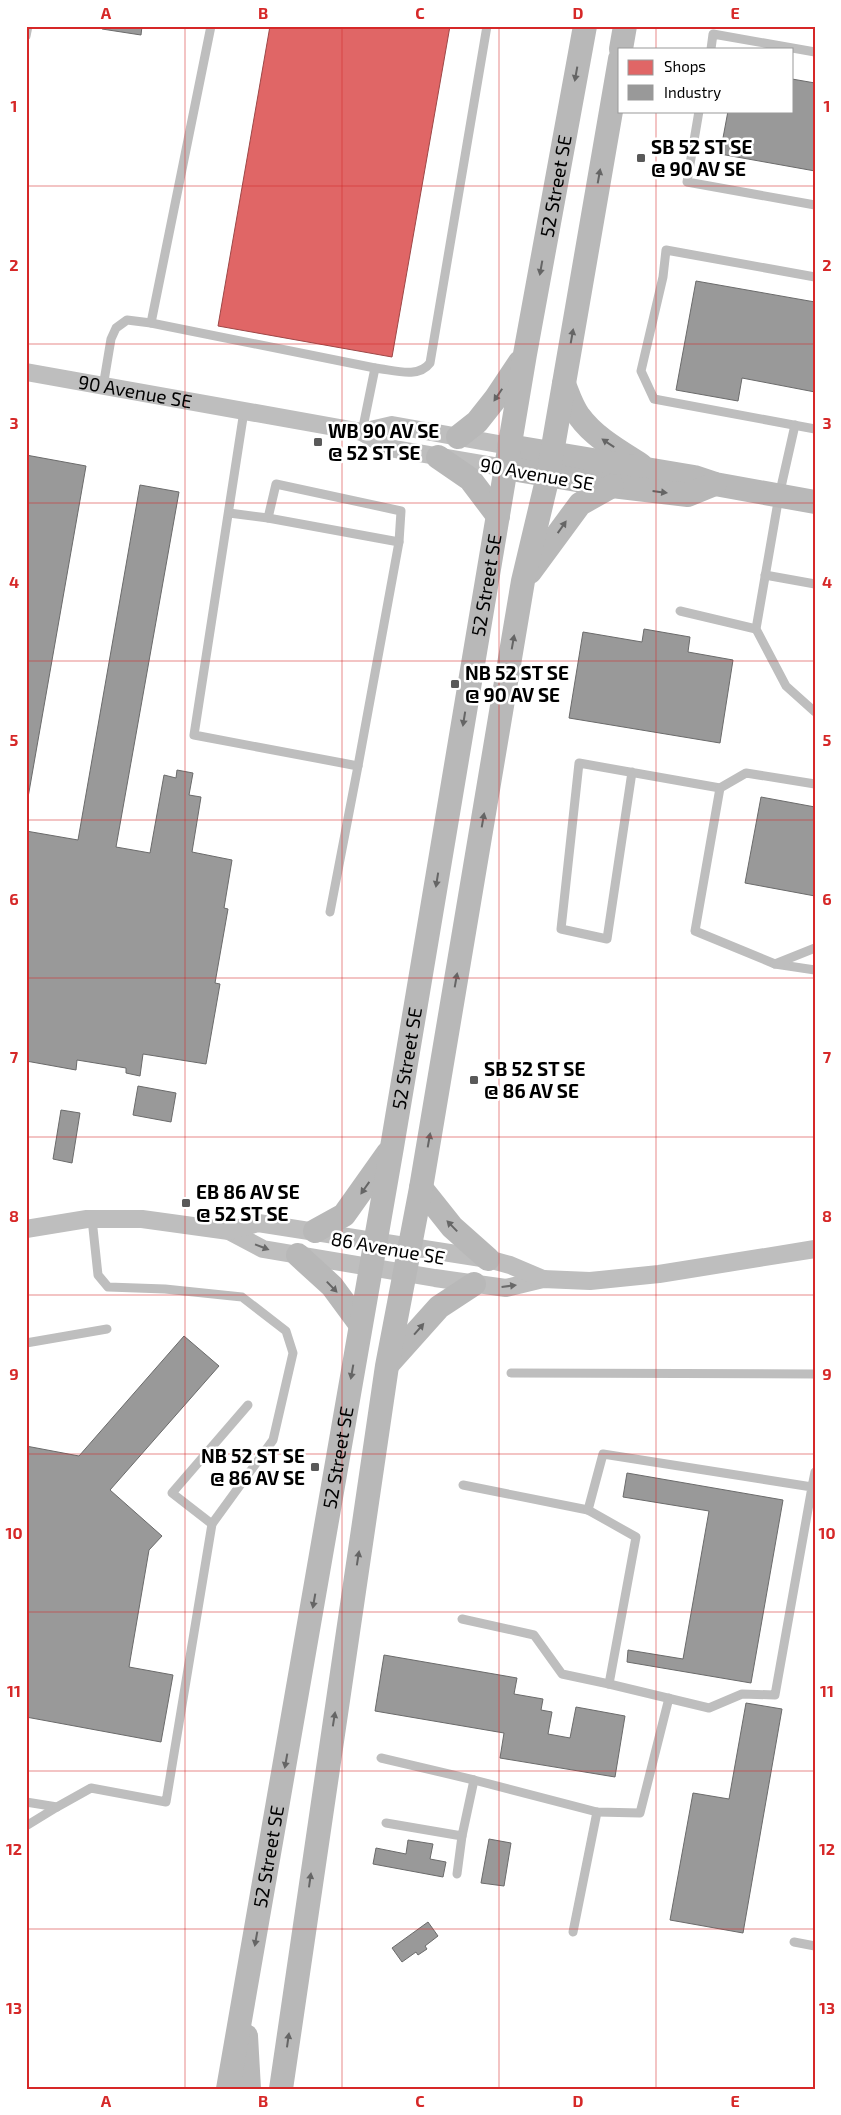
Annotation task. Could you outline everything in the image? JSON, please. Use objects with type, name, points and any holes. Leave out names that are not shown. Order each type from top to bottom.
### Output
[{"type":"main road","name":"52 Street SE","points":[[228,2089],[244,2007],[360,1324],[376,1242],[525,354],[585,26]]},
{"type":"main road","points":[[621,48],[625,26]]},
{"type":"main road","name":"52 Street SE","points":[[281,2089],[387,1366],[421,1188],[523,581],[550,465],[618,70]]},
{"type":"main road","points":[[458,436],[477,422],[496,398],[525,354]]},
{"type":"main road","points":[[564,384],[579,416],[600,438],[648,470]]},
{"type":"main road","points":[[438,457],[470,478],[498,516]]},
{"type":"main road","name":"90 Avenue SE","points":[[508,457],[550,465],[648,470],[694,477],[715,484],[815,502]]},
{"type":"main road","name":"90 Avenue SE","points":[[550,465],[612,486],[688,495],[715,484]]},
{"type":"main road","points":[[523,581],[580,504],[612,486]]},
{"type":"main road","points":[[315,1231],[344,1215],[392,1148]]},
{"type":"main road","points":[[421,1188],[452,1227],[488,1259]]},
{"type":"main road","points":[[298,1255],[332,1286],[360,1324]]},
{"type":"main road","points":[[387,1366],[438,1307],[474,1284]]},
{"type":"main road","points":[[244,2007],[250,2089]]},
{"type":"street","name":"90 Avenue SE","points":[[26,372],[362,432],[389,448],[438,457],[508,457]]},
{"type":"street","name":"90 Avenue SE","points":[[362,432],[392,425],[458,436],[508,457]]},
{"type":"street","name":"86 Avenue SE","points":[[26,1229],[92,1219],[142,1218],[229,1231],[263,1249],[506,1288],[543,1279],[590,1281],[659,1274],[815,1250]]},
{"type":"street","name":"86 Avenue SE","points":[[229,1231],[258,1223],[315,1231],[409,1248],[488,1259],[510,1265],[543,1279]]},
{"type":"lane","points":[[26,36],[28,26]]},
{"type":"lane","points":[[151,323],[211,26]]},
{"type":"lane","points":[[103,386],[111,339],[116,328],[127,320],[151,323],[375,368],[415,373],[424,371],[430,363],[487,26]]},
{"type":"lane","points":[[711,48],[713,34],[792,48]]},
{"type":"lane","points":[[794,48],[815,52]]},
{"type":"lane","points":[[700,112],[687,182],[815,205]]},
{"type":"lane","points":[[815,277],[666,250],[663,278],[640,371],[654,399],[815,429]]},
{"type":"lane","points":[[362,432],[375,368]]},
{"type":"lane","points":[[244,411],[194,735],[358,766]]},
{"type":"lane","points":[[795,426],[779,496],[756,628],[786,686],[815,712]]},
{"type":"lane","points":[[268,518],[276,484],[401,511],[399,542],[330,912]]},
{"type":"lane","points":[[229,513],[268,518],[399,542]]},
{"type":"lane","points":[[765,575],[815,584]]},
{"type":"lane","points":[[680,610],[756,628]]},
{"type":"lane","points":[[632,772],[607,939],[561,930],[579,763],[632,772],[720,788],[746,773],[815,784]]},
{"type":"lane","points":[[720,788],[695,931],[775,964],[815,970]]},
{"type":"lane","points":[[775,964],[815,948]]},
{"type":"lane","points":[[26,1826],[91,1788],[166,1802],[212,1524],[273,1440],[293,1353],[286,1331],[242,1297],[165,1289],[108,1287],[98,1275],[92,1219]]},
{"type":"lane","points":[[26,1343],[107,1329]]},
{"type":"lane","points":[[511,1373],[815,1374]]},
{"type":"lane","points":[[212,1524],[172,1493],[248,1405]]},
{"type":"lane","points":[[588,1510],[603,1454],[812,1487]]},
{"type":"lane","points":[[462,1619],[534,1635],[562,1674],[710,1708],[742,1694],[775,1695],[815,1472]]},
{"type":"lane","points":[[463,1485],[588,1510],[636,1538],[609,1684]]},
{"type":"lane","points":[[381,1758],[597,1812],[640,1813],[669,1698]]},
{"type":"lane","points":[[457,1874],[462,1836],[474,1780]]},
{"type":"lane","points":[[26,1802],[57,1807]]},
{"type":"lane","points":[[573,1932],[597,1812]]},
{"type":"lane","points":[[386,1823],[462,1836]]},
{"type":"lane","points":[[794,1942],[815,1946]]},
{"type":"building: Shops","points":[[270,26],[450,26],[392,357],[218,326]]},
{"type":"building: Industry","points":[[102,26],[142,26],[141,35],[102,29]]},
{"type":"building: Industry","points":[[794,79],[815,83],[815,171],[720,154],[728,112],[794,112]]},
{"type":"building: Industry","points":[[696,281],[815,302],[815,392],[742,378],[738,401],[676,390]]},
{"type":"building: Industry","points":[[26,455],[86,466],[26,809]]},
{"type":"building: Industry","points":[[140,485],[179,492],[116,847],[150,853],[164,775],[176,778],[177,770],[193,773],[189,795],[201,797],[192,852],[232,860],[224,908],[228,909],[215,983],[220,984],[206,1064],[143,1054],[140,1076],[126,1073],[126,1068],[77,1060],[76,1070],[26,1061],[26,831],[78,840]]},
{"type":"building: Industry","points":[[644,629],[690,637],[688,652],[733,660],[720,743],[569,718],[583,632],[642,642]]},
{"type":"building: Industry","points":[[761,797],[815,807],[815,896],[745,883]]},
{"type":"building: Industry","points":[[138,1086],[176,1093],[171,1122],[133,1115]]},
{"type":"building: Industry","points":[[61,1110],[80,1113],[72,1163],[53,1159]]},
{"type":"building: Industry","points":[[184,1336],[219,1366],[110,1490],[162,1536],[149,1550],[129,1667],[173,1675],[161,1742],[26,1717],[26,1446],[79,1456]]},
{"type":"building: Industry","points":[[627,1473],[783,1500],[751,1683],[627,1662],[628,1650],[683,1659],[709,1511],[623,1497]]},
{"type":"building: Industry","points":[[384,1655],[517,1678],[514,1694],[543,1699],[541,1710],[552,1712],[548,1734],[570,1738],[576,1707],[625,1716],[615,1777],[500,1758],[504,1733],[375,1711]]},
{"type":"building: Industry","points":[[746,1703],[782,1709],[743,1933],[670,1920],[693,1793],[729,1799]]},
{"type":"building: Industry","points":[[489,1839],[511,1843],[504,1886],[481,1883]]},
{"type":"building: Industry","points":[[408,1840],[433,1844],[430,1859],[446,1862],[443,1877],[373,1864],[376,1848],[406,1854]]},
{"type":"building: Industry","points":[[428,1922],[438,1936],[425,1946],[427,1949],[418,1955],[416,1952],[402,1962],[392,1948]]},
{"type":"place","name":"SB 52 ST SE @ 90 AV SE","points":[[641,158]]},
{"type":"place","name":"WB 90 AV SE @ 52 ST SE","points":[[318,442]]},
{"type":"place","name":"NB 52 ST SE @ 90 AV SE","points":[[455,684]]},
{"type":"place","name":"SB 52 ST SE @ 86 AV SE","points":[[474,1080]]},
{"type":"place","name":"EB 86 AV SE @ 52 ST SE","points":[[186,1203]]},
{"type":"place","name":"NB 52 ST SE @ 86 AV SE","points":[[315,1467]]}]
